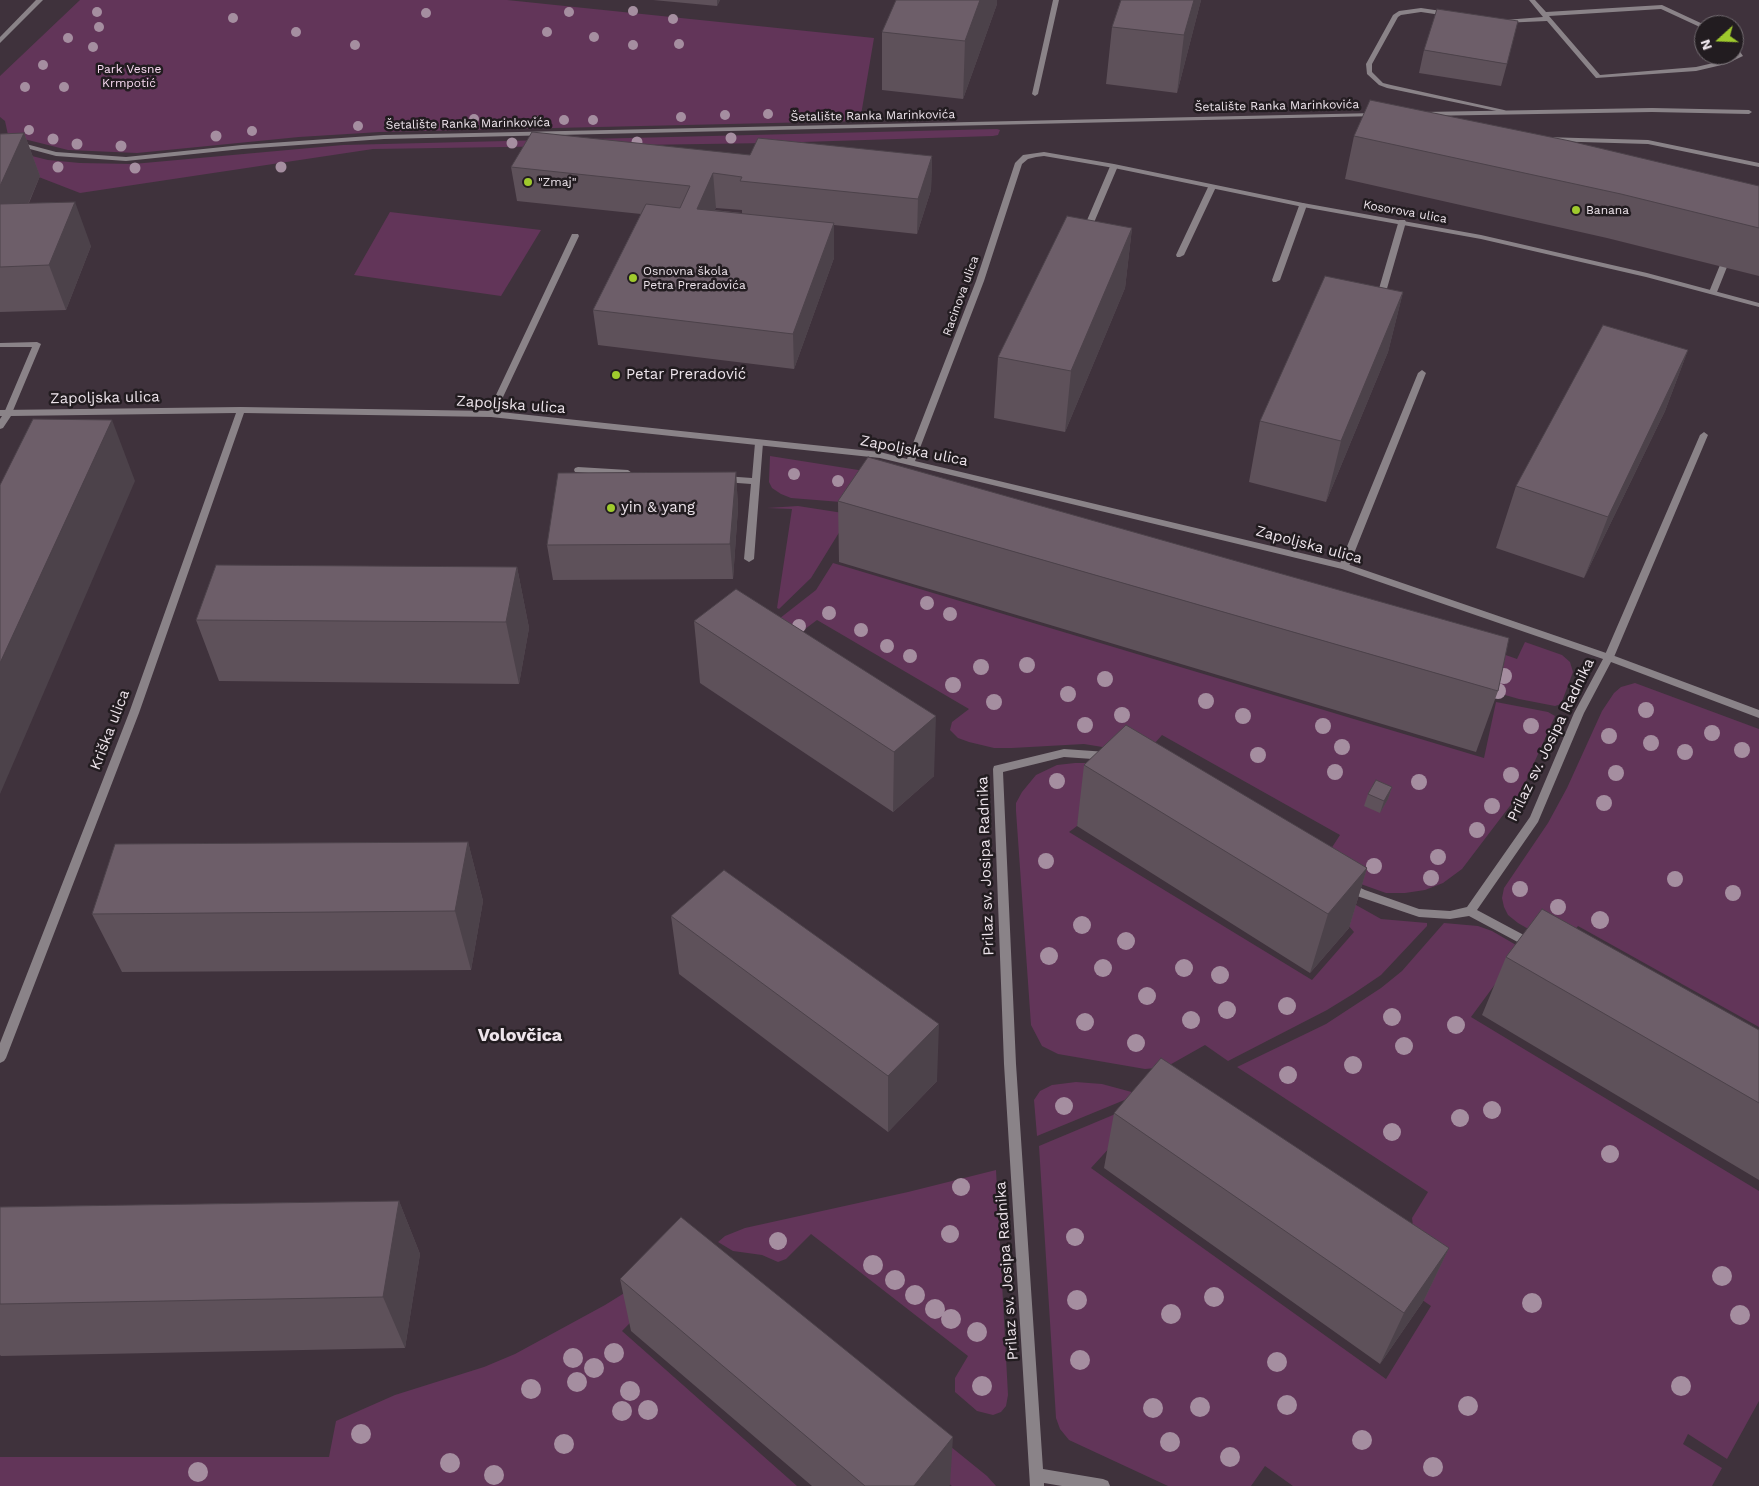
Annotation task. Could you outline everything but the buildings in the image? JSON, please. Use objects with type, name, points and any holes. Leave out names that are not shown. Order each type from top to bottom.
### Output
[{"type":"street","points":[[0,41],[40,0]]},
{"type":"street","points":[[1034,94],[1056,0]]},
{"type":"street","points":[[1532,0],[1598,76],[1696,69],[1715,65]]},
{"type":"street","points":[[1495,22],[1662,8],[1694,23]]},
{"type":"street","points":[[1459,16],[1421,10],[1399,13],[1395,16],[1369,64],[1369,73],[1380,84],[1389,87],[1504,112]]},
{"type":"street","points":[[1413,114],[1652,110],[1749,112]]},
{"type":"street","name":"Šetalište Ranka Marinkovića","points":[[0,139],[56,154],[126,159],[252,146],[384,138],[1383,115]]},
{"type":"street","points":[[1537,138],[1648,142],[1759,165]]},
{"type":"street","name":"Kosorova ulica","points":[[1044,154],[1114,166],[1303,205],[1481,237],[1713,292],[1759,305]]},
{"type":"street","name":"Racinova ulica","points":[[910,462],[980,281],[1019,163],[1026,157],[1044,154]]},
{"type":"street","points":[[1085,235],[1114,166]]},
{"type":"street","points":[[1180,255],[1212,186]]},
{"type":"street","points":[[1276,280],[1303,205]]},
{"type":"street","points":[[1380,299],[1402,222]]},
{"type":"street","points":[[491,414],[576,236]]},
{"type":"street","points":[[1713,292],[1723,267]]},
{"type":"street","points":[[0,345],[38,344],[4,413],[0,426]]},
{"type":"street","points":[[1344,566],[1422,373]]},
{"type":"street","name":"Zapoljska ulica","points":[[4,413],[241,410],[491,414],[880,456],[1344,566],[1609,657],[1759,714]]},
{"type":"street","name":"Kriška ulica","points":[[0,1058],[134,713],[241,410]]},
{"type":"street","name":"Prilaz sv. Josipa Radnika","points":[[1470,911],[1534,819],[1579,713],[1609,657],[1704,435]]},
{"type":"street","points":[[748,559],[759,443]]},
{"type":"street","points":[[578,470],[637,474]]},
{"type":"street","points":[[716,478],[756,480]]},
{"type":"street","name":"Prilaz sv. Josipa Radnika","points":[[1103,1486],[1037,1480],[1010,1064],[998,769],[1064,753],[1098,754],[1117,758]]},
{"type":"street","points":[[1339,880],[1361,893],[1419,913],[1450,915],[1470,911],[1544,952]]},
{"type":"green space","name":"Park Vesne Krmpotić","points":[[80,0],[507,0],[874,38],[860,121],[380,132],[299,137],[137,153],[68,150],[8,135],[5,121],[0,117],[0,76]]},
{"type":"green space","points":[[1000,130],[998,135],[993,136],[770,143],[373,149],[80,193],[0,162],[0,148],[48,160],[133,164],[343,145]]},
{"type":"green space","points":[[390,212],[541,230],[501,296],[354,275]]},
{"type":"green space","points":[[770,456],[871,472],[841,502],[791,498],[772,488],[769,482]]},
{"type":"green space","points":[[798,506],[843,513],[848,518],[811,578],[779,609],[777,608],[792,509],[767,508]]},
{"type":"green space","points":[[833,563],[1484,758],[1496,702],[1548,712],[1555,716],[1522,790],[1462,869],[1443,883],[1425,890],[1386,893],[1355,882],[1329,852],[1340,835],[1162,735],[1147,752],[1133,752],[1084,744],[994,748],[958,738],[950,730],[952,722],[969,709],[817,620],[780,648],[752,640],[816,590]]},
{"type":"green space","points":[[1466,641],[1517,659],[1525,642],[1562,655],[1570,662],[1573,672],[1561,704],[1555,706],[1519,699],[1448,679]]},
{"type":"green space","points":[[1635,683],[1759,729],[1759,1027],[1578,926],[1561,948],[1518,923],[1508,915],[1504,907],[1502,898],[1504,888],[1548,823],[1567,788],[1602,711],[1614,693],[1621,687]]},
{"type":"green space","points":[[1089,763],[1077,826],[1069,832],[1312,980],[1354,932],[1308,878],[1381,919],[1427,923],[1427,926],[1381,975],[1353,994],[1327,1010],[1228,1061],[1205,1045],[1166,1067],[1145,1069],[1058,1054],[1042,1046],[1031,1025],[1016,803],[1022,792],[1036,775],[1057,765]]},
{"type":"green space","points":[[1444,923],[1478,926],[1492,931],[1590,988],[1510,964],[1471,1017],[1759,1191],[1759,1401],[1727,1459],[1688,1434],[1683,1444],[1722,1468],[1712,1486],[1293,1486],[1265,1466],[1251,1486],[1168,1486],[1069,1440],[1060,1429],[1056,1418],[1039,1146],[1156,1097],[1091,1168],[1386,1379],[1431,1306],[1364,1260],[1413,1226],[1412,1218],[1428,1192],[1237,1067],[1326,1024],[1381,988],[1402,971]]},
{"type":"green space","points":[[1076,1082],[1102,1084],[1139,1094],[1037,1136],[1034,1100],[1040,1091],[1052,1085]]},
{"type":"green space","points":[[996,1170],[1008,1395],[1006,1406],[1001,1412],[993,1415],[977,1411],[955,1392],[955,1378],[968,1356],[811,1234],[786,1259],[778,1262],[762,1255],[733,1251],[718,1242],[725,1236],[745,1228],[908,1192]]},
{"type":"green space","points":[[685,1267],[622,1331],[797,1486],[0,1486],[0,1457],[329,1457],[336,1421],[395,1395],[484,1367],[515,1354],[605,1305],[655,1274]]},
{"type":"green space","points":[[919,1421],[987,1476],[996,1486],[952,1486],[899,1443]]},
{"type":"place","name":"\"Zmaj\"","points":[[528,182]]},
{"type":"place","name":"Banana","points":[[1576,210]]},
{"type":"place","name":"Osnovna škola Petra Preradovića","points":[[633,278]]},
{"type":"place","name":"Petar Preradović","points":[[616,375]]},
{"type":"place","name":"yin & yang","points":[[611,508]]},
{"type":"district","name":"Volovčica","points":[[520,1036]]}]
